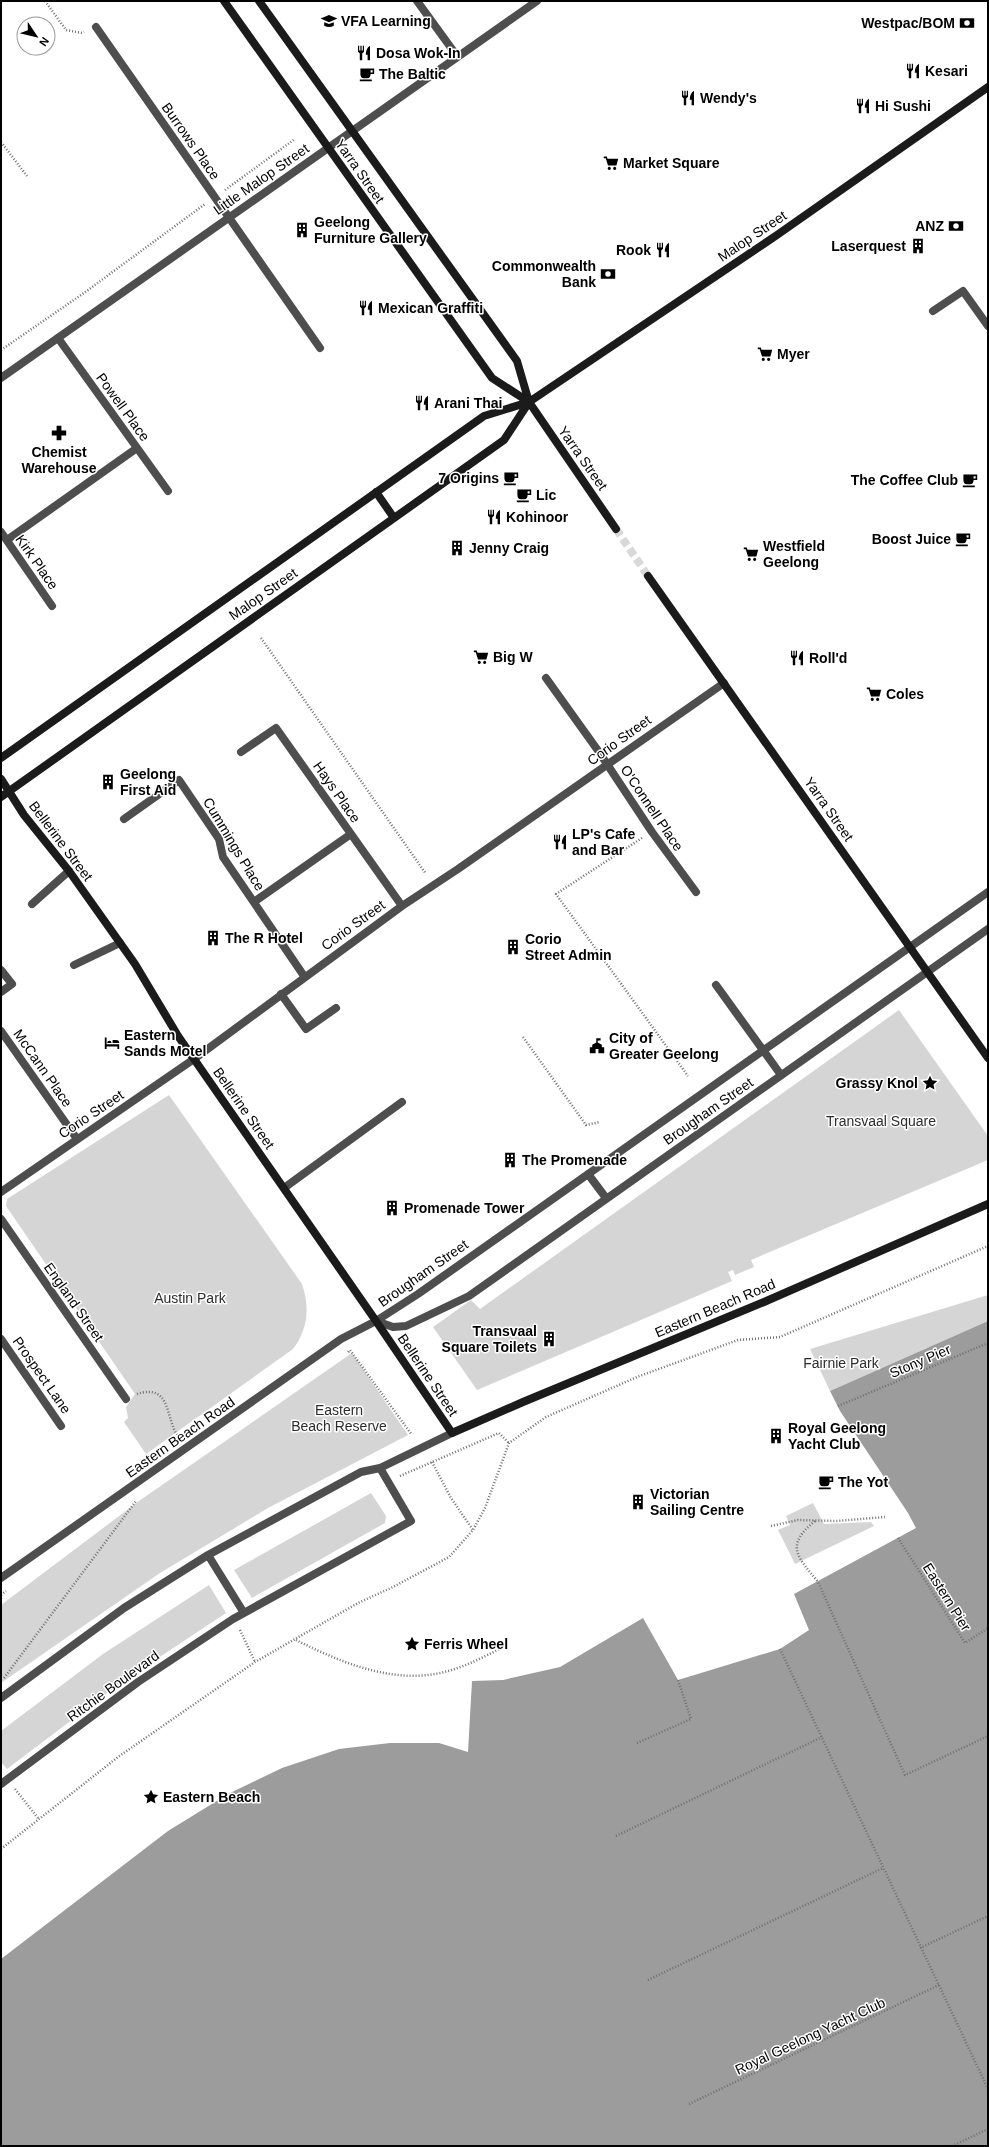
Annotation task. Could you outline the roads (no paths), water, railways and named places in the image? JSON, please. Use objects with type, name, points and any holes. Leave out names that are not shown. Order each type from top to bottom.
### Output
[{"type":"street","name":"Yarra Street","points":[[224,1],[492,378],[529,402]]},
{"type":"street","name":"Yarra Street","points":[[259,1],[517,361],[529,402],[616,529]]},
{"type":"street","points":[[417,1],[457,56]]},
{"type":"street","name":"Little Malop Street","points":[[1,378],[537,1]]},
{"type":"street","name":"Burrows Place","points":[[96,27],[320,348]]},
{"type":"street","name":"Malop Street","points":[[1,758],[484,416],[529,402],[777,235],[988,87]]},
{"type":"street","points":[[933,311],[963,291],[988,326]]},
{"type":"street","name":"Powell Place","points":[[58,338],[168,491]]},
{"type":"street","name":"Malop Street","points":[[1,797],[504,440],[529,402]]},
{"type":"street","points":[[7,540],[137,448]]},
{"type":"street","points":[[376,492],[394,518]]},
{"type":"street","name":"Kirk Place","points":[[1,532],[52,606]]},
{"type":"street","name":"Yarra Street","points":[[648,576],[911,946],[988,1058]]},
{"type":"street","name":"O'Connell Place","points":[[546,678],[652,832],[696,892]]},
{"type":"street","name":"Corio Street","points":[[1,1192],[194,1059],[304,976],[402,906],[724,683]]},
{"type":"street","name":"Hays Place","points":[[241,752],[276,728],[402,906]]},
{"type":"street","name":"Bellerine Street","points":[[1,779],[24,814],[69,871],[136,964],[194,1059],[452,1433]]},
{"type":"street","name":"Cummings Place","points":[[124,819],[179,780],[219,839],[223,857],[304,976]]},
{"type":"street","points":[[254,902],[351,834]]},
{"type":"street","points":[[32,904],[69,871]]},
{"type":"street","name":"Brougham Street","points":[[376,1321],[588,1174],[988,892]]},
{"type":"street","name":"Brougham Street","points":[[376,1321],[393,1327],[406,1326],[465,1298],[988,929]]},
{"type":"street","points":[[74,965],[120,943]]},
{"type":"street","points":[[1,970],[12,984],[1,992]]},
{"type":"street","points":[[716,985],[781,1075]]},
{"type":"street","points":[[281,994],[306,1029],[336,1008]]},
{"type":"street","name":"McCann Place","points":[[1,1031],[77,1139]]},
{"type":"street","points":[[284,1188],[402,1102]]},
{"type":"street","points":[[588,1174],[606,1198]]},
{"type":"street","name":"Eastern Beach Road","points":[[452,1433],[764,1302],[988,1204]]},
{"type":"street","name":"England Street","points":[[1,1219],[126,1399]]},
{"type":"street","name":"Eastern Beach Road","points":[[1,1578],[341,1339],[376,1321]]},
{"type":"street","name":"Prospect Lane","points":[[1,1339],[4,1348],[61,1426]]},
{"type":"street","points":[[1,1698],[124,1608],[208,1556],[361,1472],[380,1468],[452,1433]]},
{"type":"street","name":"Ritchie Boulevard","points":[[4,1782],[138,1682],[233,1620],[411,1521],[380,1468]]},
{"type":"street","points":[[208,1556],[244,1613]]},
{"type":"tunnel","points":[[616,529],[648,576]]},
{"type":"place","name":"VFA Learning","points":[[329,21]]},
{"type":"place","name":"Westpac/BOM","points":[[967,23]]},
{"type":"place","name":"Dosa Wok-In","points":[[364,53]]},
{"type":"place","name":"Kesari","points":[[913,71]]},
{"type":"place","name":"The Baltic","points":[[367,74]]},
{"type":"place","name":"Wendy's","points":[[688,98]]},
{"type":"place","name":"Hi Sushi","points":[[863,106]]},
{"type":"place","name":"Market Square","points":[[611,163]]},
{"type":"place","name":"ANZ","points":[[956,226]]},
{"type":"place","name":"Geelong Furniture Gallery","points":[[302,230]]},
{"type":"place","name":"Laserquest","points":[[918,246]]},
{"type":"place","name":"Rook","points":[[663,250]]},
{"type":"place","name":"Commonwealth Bank","points":[[608,274]]},
{"type":"place","name":"Mexican Graffiti","points":[[366,308]]},
{"type":"place","name":"Myer","points":[[765,354]]},
{"type":"place","name":"Arani Thai","points":[[422,403]]},
{"type":"place","name":"Chemist Warehouse","points":[[59,433]]},
{"type":"place","name":"7 Origins","points":[[511,478]]},
{"type":"place","name":"The Coffee Club","points":[[970,480]]},
{"type":"place","name":"Lic","points":[[524,495]]},
{"type":"place","name":"Kohinoor","points":[[494,517]]},
{"type":"place","name":"Boost Juice","points":[[963,539]]},
{"type":"place","name":"Jenny Craig","points":[[457,548]]},
{"type":"place","name":"Westfield Geelong","points":[[751,554]]},
{"type":"place","name":"Big W","points":[[481,657]]},
{"type":"place","name":"Roll'd","points":[[797,658]]},
{"type":"place","name":"Coles","points":[[874,694]]},
{"type":"place","name":"Geelong First Aid","points":[[108,782]]},
{"type":"place","name":"LP's Cafe and Bar","points":[[560,842]]},
{"type":"place","name":"The R Hotel","points":[[213,938]]},
{"type":"place","name":"Corio Street Admin","points":[[513,947]]},
{"type":"place","name":"Eastern Sands Motel","points":[[112,1043]]},
{"type":"place","name":"City of Greater Geelong","points":[[597,1046]]},
{"type":"place","name":"Grassy Knol","points":[[930,1083]]},
{"type":"place","name":"The Promenade","points":[[510,1160]]},
{"type":"place","name":"Promenade Tower","points":[[392,1208]]},
{"type":"place","name":"Transvaal Square Toilets","points":[[549,1339]]},
{"type":"place","name":"Royal Geelong Yacht Club","points":[[776,1436]]},
{"type":"place","name":"The Yot","points":[[826,1482]]},
{"type":"place","name":"Victorian Sailing Centre","points":[[638,1502]]},
{"type":"place","name":"Ferris Wheel","points":[[412,1644]]},
{"type":"place","name":"Eastern Beach","points":[[151,1797]]},
{"type":"park label","name":"Transvaal Square","points":[[881,1121]]},
{"type":"park label","name":"Austin Park","points":[[190,1298]]},
{"type":"park label","name":"Fairnie Park","points":[[841,1363]]},
{"type":"park label","name":"Eastern Beach Reserve","points":[[339,1418]]}]
